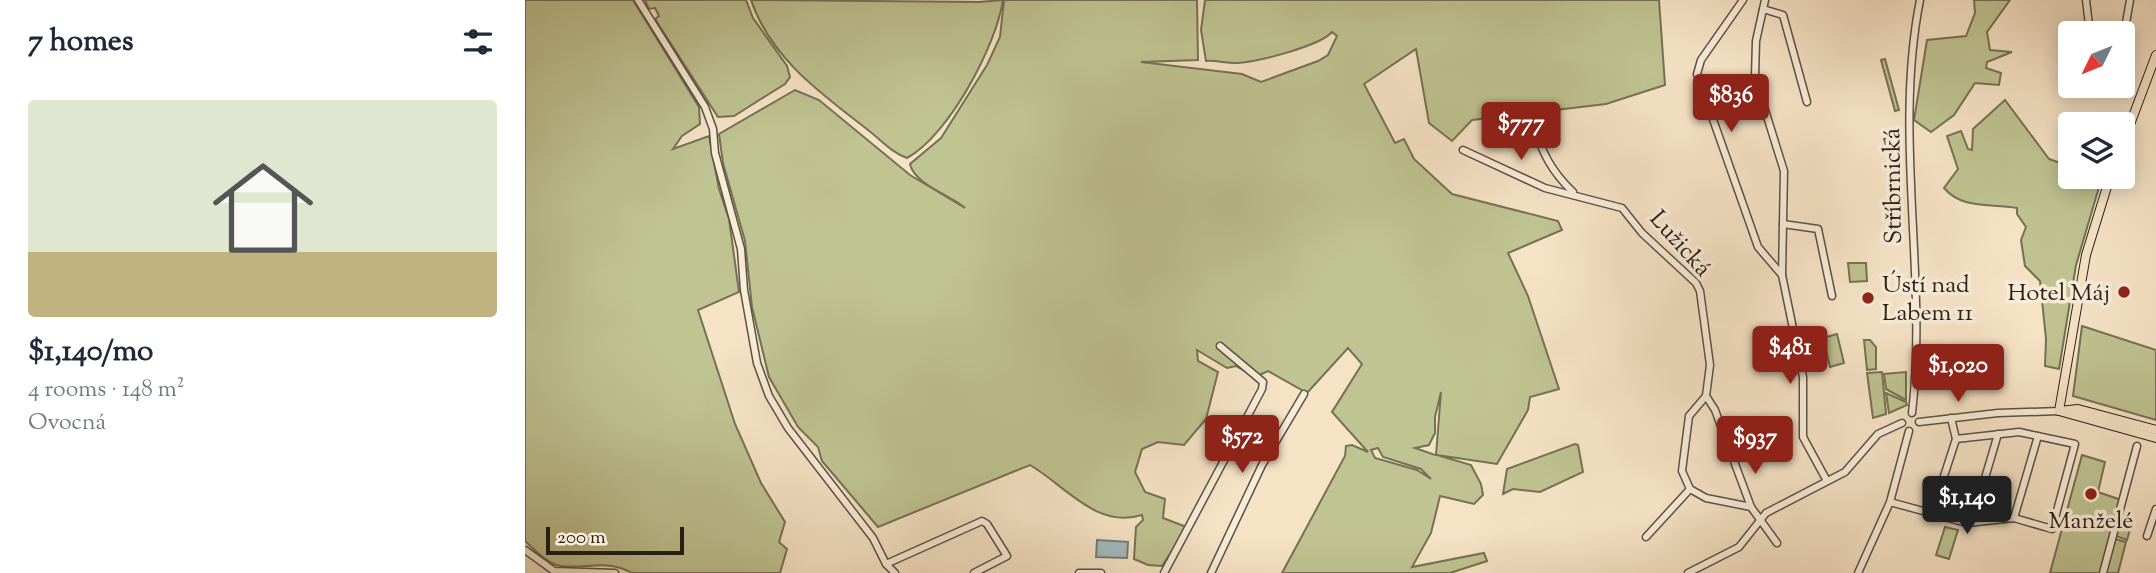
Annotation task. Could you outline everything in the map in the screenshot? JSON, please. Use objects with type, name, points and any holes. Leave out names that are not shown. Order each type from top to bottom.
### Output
[{"type":"main road","points":[[2135,112],[2156,55]]},
{"type":"main road","points":[[2059,411],[2086,256],[2106,189]]},
{"type":"main road","points":[[2059,411],[2078,409],[2156,430]]},
{"type":"main road","points":[[2059,411],[2156,438]]},
{"type":"street","points":[[638,0],[705,107],[713,129],[715,153],[741,249],[744,290],[757,363],[769,396],[788,428],[873,538],[886,564],[895,573]]},
{"type":"street","points":[[1743,0],[1701,60],[1697,74],[1758,247],[1782,275]]},
{"type":"street","points":[[1765,0],[1756,41],[1755,78],[1784,171],[1782,275],[1803,377],[1804,437],[1827,481]]},
{"type":"street","name":"Stříbrnická","points":[[1912,413],[1915,349],[1910,82],[1920,0]]},
{"type":"street","points":[[2086,0],[2089,21]]},
{"type":"street","points":[[2126,21],[2130,0]]},
{"type":"street","points":[[1763,9],[1783,15],[1807,102]]},
{"type":"street","points":[[1554,107],[1535,125],[1555,174],[1574,194]]},
{"type":"street","name":"Lužická","points":[[1463,150],[1535,184],[1625,210],[1641,233],[1696,283],[1700,291],[1709,354],[1706,396]]},
{"type":"street","points":[[1783,224],[1818,229],[1832,296]]},
{"type":"street","points":[[1164,573],[1262,389],[1263,382],[1220,346]]},
{"type":"street","points":[[1211,573],[1262,464],[1304,394]]},
{"type":"street","points":[[1751,507],[1706,498],[1690,489],[1682,471],[1689,416],[1706,396],[1720,421],[1751,507],[1777,543]]},
{"type":"street","points":[[1919,422],[2059,411]]},
{"type":"street","points":[[1688,573],[1739,547],[1758,520],[1847,471],[1878,434],[1902,423],[1904,416],[1912,413],[1919,422]]},
{"type":"street","points":[[1932,513],[1956,439],[1951,418]]},
{"type":"street","points":[[1909,430],[1916,429],[1919,422]]},
{"type":"street","points":[[1902,423],[1909,430]]},
{"type":"street","points":[[1858,573],[1890,502],[1909,430]]},
{"type":"street","points":[[1890,502],[1972,522],[2014,518],[2052,528],[2075,444],[2027,432],[1956,439]]},
{"type":"street","points":[[1972,522],[1998,435]]},
{"type":"street","points":[[2014,518],[2038,436]]},
{"type":"street","points":[[2103,573],[2137,446]]},
{"type":"street","points":[[1646,537],[1690,489]]},
{"type":"street","points":[[2147,536],[2156,509]]},
{"type":"street","points":[[886,564],[984,522],[1007,556],[974,573]]},
{"type":"street","points":[[525,550],[555,571],[615,573]]},
{"type":"street","points":[[1079,573],[1101,573]]},
{"type":"green space","points":[[525,0],[633,0],[699,107],[700,124],[682,136],[673,149],[709,136],[719,189],[729,219],[739,292],[698,310],[735,424],[761,483],[785,522],[779,542],[787,549],[780,573],[632,573],[606,565],[561,566],[546,560],[525,541]]},
{"type":"green space","points":[[645,0],[746,0],[753,18],[787,66],[790,77],[785,84],[734,116],[718,117],[655,19],[659,16],[655,8],[649,9]]},
{"type":"green space","points":[[751,0],[1003,0],[991,41],[968,88],[939,130],[907,158],[887,146],[800,74],[771,40]]},
{"type":"green space","points":[[1004,0],[1197,0],[1198,60],[1141,62],[1242,74],[1261,82],[1328,55],[1337,36],[1332,32],[1302,48],[1259,60],[1234,63],[1206,61],[1201,30],[1205,0],[1659,0],[1665,85],[1606,104],[1472,120],[1452,141],[1429,123],[1416,49],[1364,84],[1395,143],[1404,139],[1414,159],[1452,194],[1558,221],[1562,230],[1508,253],[1528,296],[1559,389],[1530,397],[1528,410],[1497,464],[1437,455],[1471,465],[1481,484],[1483,495],[1474,504],[1440,496],[1431,533],[1412,567],[1484,553],[1487,561],[1450,573],[1282,573],[1345,456],[1346,446],[1352,445],[1368,452],[1332,412],[1362,364],[1348,348],[1307,393],[1268,371],[1255,377],[1236,366],[1227,368],[1197,350],[1198,361],[1218,372],[1206,419],[1184,445],[1158,442],[1142,449],[1135,472],[1145,492],[1165,499],[1163,518],[1184,526],[1185,531],[1162,566],[1148,565],[1134,559],[1136,527],[1143,520],[1142,515],[1125,518],[1096,511],[1030,465],[878,527],[822,461],[818,447],[798,427],[769,377],[752,307],[745,241],[723,163],[719,134],[795,90],[819,100],[910,175],[965,208],[918,178],[910,164],[941,138],[987,65],[1000,37]],"holes":[[[1441,392],[1436,455],[1435,455],[1415,448],[1429,445],[1435,433],[1435,417]],[[1378,448],[1383,457],[1421,469],[1431,479],[1417,470],[1375,458],[1371,450]]]},
{"type":"green space","points":[[1974,0],[2010,0],[1987,32],[1990,50],[2012,52],[1987,62],[1986,68],[2001,73],[1999,85],[1975,83],[1954,115],[1931,132],[1914,120],[1927,40],[1966,36],[1975,13]]},
{"type":"green space","points":[[1885,59],[1899,110],[1895,111],[1881,60]]},
{"type":"green space","points":[[2005,100],[2049,159],[2058,162],[2058,189],[2098,189],[2076,265],[2059,369],[2045,366],[2046,339],[2040,281],[2025,266],[2021,240],[2026,227],[2017,214],[2017,208],[1968,203],[1951,195],[1944,188],[1958,169],[1947,136],[1961,131],[1968,149],[1972,150],[1973,129]]},
{"type":"green space","points":[[1895,136],[1900,155],[1890,158],[1884,139]]},
{"type":"green space","points":[[1848,263],[1866,263],[1867,281],[1850,282]]},
{"type":"green space","points":[[2082,326],[2156,350],[2156,420],[2073,396]]},
{"type":"green space","points":[[1837,334],[1844,363],[1830,367],[1823,338]]},
{"type":"green space","points":[[1864,340],[1870,340],[1876,347],[1876,369],[1867,370]]},
{"type":"green space","points":[[1882,372],[1886,414],[1873,418],[1867,373]]},
{"type":"green space","points":[[1906,372],[1906,400],[1886,389],[1884,374]]},
{"type":"green space","points":[[1886,393],[1906,402],[1907,405],[1889,413]]},
{"type":"green space","points":[[1578,445],[1583,472],[1540,492],[1513,489],[1503,494],[1507,469]]},
{"type":"green space","points":[[2082,455],[2105,462],[2098,492],[2121,500],[2100,573],[2050,573]]},
{"type":"green space","points":[[2124,516],[2133,519],[2127,540],[2116,536]]},
{"type":"green space","points":[[1945,527],[1958,530],[1949,559],[1936,555]]},
{"type":"green space","points":[[2115,539],[2126,542],[2118,573],[2105,573]]},
{"type":"water","points":[[1097,540],[1128,542],[1127,558],[1096,557]]},
{"type":"place","name":"Hotel Máj","points":[[2124,292]]},
{"type":"place","name":"Ústí nad Labem 11","points":[[1868,298]]},
{"type":"place","name":"Manželé","points":[[2091,494]]}]
